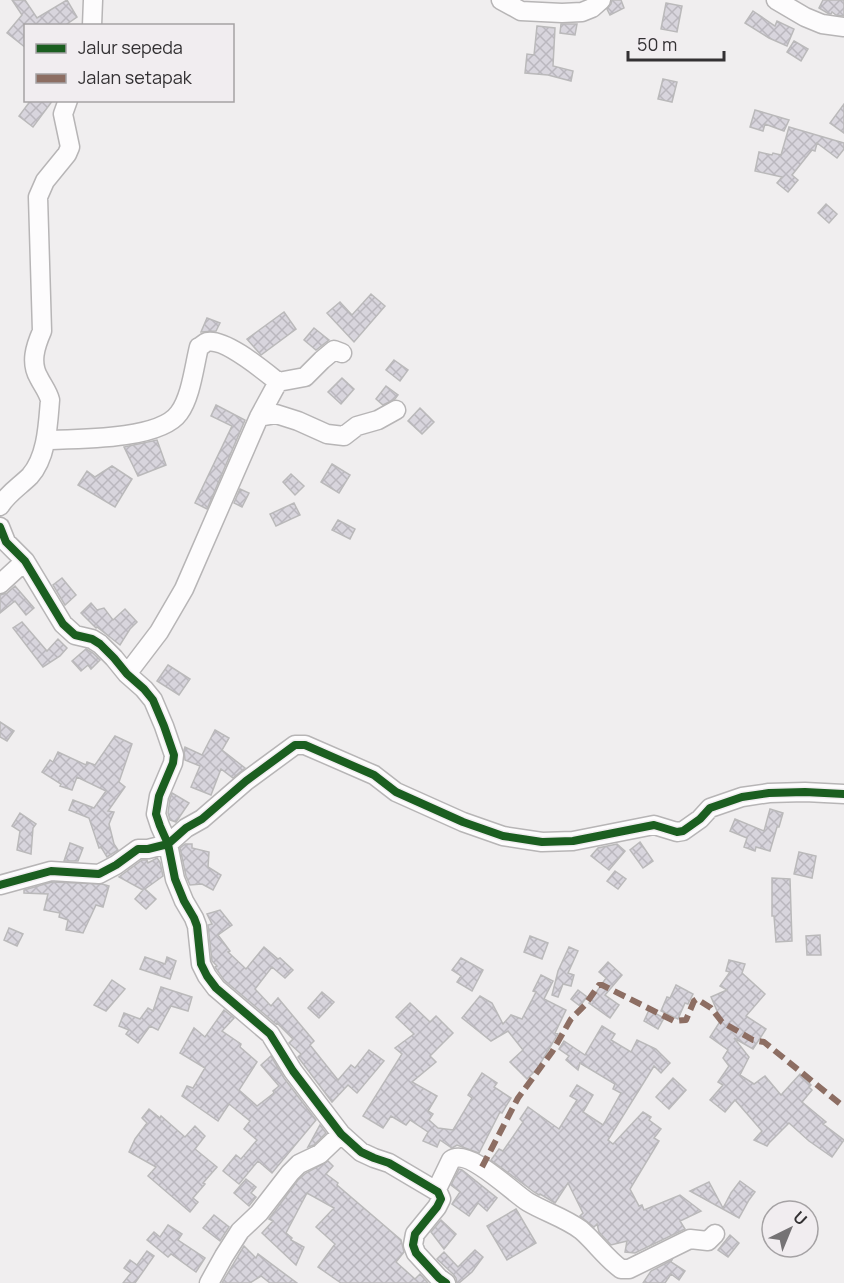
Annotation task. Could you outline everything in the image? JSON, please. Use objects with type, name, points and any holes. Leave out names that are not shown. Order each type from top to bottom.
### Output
[{"type":"street","points":[[92,24],[93,0]]},
{"type":"street","points":[[501,0],[521,11],[562,14],[582,12],[592,8],[601,0]]},
{"type":"street","points":[[776,0],[822,24],[844,27]]},
{"type":"street","points":[[0,506],[32,475],[47,440],[50,400],[33,366],[36,346],[42,331],[38,197],[45,181],[68,154],[70,147],[63,114],[67,102]]},
{"type":"street","points":[[47,440],[135,435],[165,426],[179,414],[190,391],[199,347],[208,342],[219,343],[240,353],[278,382],[305,377],[334,350],[342,353]]},
{"type":"street","points":[[127,674],[159,632],[184,589],[259,417],[278,382]]},
{"type":"street","points":[[259,417],[276,414],[327,434],[345,436],[357,426],[378,420],[396,410]]},
{"type":"street","points":[[0,527],[6,542],[25,561],[63,624],[75,635],[92,639],[100,644],[153,700],[174,755],[173,763],[159,796],[156,814],[168,844],[184,901],[197,926],[201,964],[207,976],[216,988],[270,1034],[293,1071],[341,1134],[361,1152],[388,1163],[436,1191],[441,1198],[437,1208],[416,1234],[413,1245],[416,1253],[446,1283]]},
{"type":"street","points":[[0,584],[25,561]]},
{"type":"street","points":[[0,885],[51,871],[99,874],[108,871],[138,849],[168,844],[186,828],[202,819],[246,781],[295,745],[300,744],[362,769],[396,792],[463,822],[503,836],[542,842],[573,842],[651,825],[677,832],[683,831],[700,819],[710,808],[742,797],[769,793],[844,794]]},
{"type":"street","points":[[209,1283],[240,1231],[259,1213],[290,1173],[299,1164],[320,1154],[341,1134]]},
{"type":"street","points":[[436,1191],[453,1158],[458,1157],[479,1165],[527,1202],[575,1226],[621,1269],[628,1269],[690,1239],[705,1241],[715,1234]]},
{"type":"building","points":[[12,0],[25,0],[37,18],[67,0],[77,17],[67,24],[24,24],[24,46],[7,33],[22,15]]},
{"type":"building","points":[[612,0],[621,0],[624,8],[610,15],[607,9]]},
{"type":"building","points":[[823,0],[844,0],[844,16],[832,12],[829,14],[819,8]]},
{"type":"building","points":[[666,3],[682,6],[677,32],[661,29]]},
{"type":"building","points":[[753,11],[775,26],[777,21],[794,29],[787,46],[745,23]]},
{"type":"building","points":[[561,24],[577,24],[575,35],[560,33]]},
{"type":"building","points":[[537,26],[555,28],[553,66],[573,71],[571,81],[548,75],[525,73],[527,54],[534,55]]},
{"type":"building","points":[[794,41],[808,49],[801,61],[787,52]]},
{"type":"building","points":[[663,79],[677,82],[672,102],[658,99]]},
{"type":"building","points":[[30,102],[52,102],[33,127],[19,116]]},
{"type":"building","points":[[844,104],[844,133],[830,123]]},
{"type":"building","points":[[755,110],[789,120],[784,131],[765,124],[763,131],[750,127]]},
{"type":"building","points":[[789,127],[844,143],[844,149],[837,158],[817,143],[815,151],[812,150],[792,175],[798,180],[788,192],[777,183],[782,177],[755,171],[759,152],[781,155]]},
{"type":"building","points":[[826,204],[837,214],[829,223],[818,213]]},
{"type":"building","points":[[371,294],[385,306],[354,342],[327,313],[340,302],[352,315]]},
{"type":"building","points":[[284,312],[296,329],[261,355],[247,339]]},
{"type":"building","points":[[207,318],[220,323],[216,331],[201,332]]},
{"type":"building","points":[[314,328],[329,340],[316,350],[304,340]]},
{"type":"building","points":[[394,360],[408,370],[400,381],[386,370]]},
{"type":"building","points":[[342,378],[354,389],[341,404],[328,392]]},
{"type":"building","points":[[386,386],[398,395],[383,405],[376,399]]},
{"type":"building","points":[[216,405],[245,420],[207,509],[195,503],[232,426],[211,416]]},
{"type":"building","points":[[420,408],[434,422],[422,434],[408,421]]},
{"type":"building","points":[[157,440],[166,465],[138,476],[124,447]]},
{"type":"building","points":[[332,464],[350,475],[339,493],[321,482]]},
{"type":"building","points":[[112,466],[132,479],[115,507],[78,485],[87,471],[95,477]]},
{"type":"building","points":[[291,474],[304,486],[295,495],[283,482]]},
{"type":"building","points":[[240,489],[249,493],[242,507],[234,503]]},
{"type":"building","points":[[294,503],[300,515],[276,526],[270,514]]},
{"type":"building","points":[[338,520],[355,529],[350,539],[332,530]]},
{"type":"building","points":[[62,578],[76,595],[65,605],[53,585]]},
{"type":"building","points":[[15,586],[34,608],[26,615],[15,601],[0,613],[0,595],[7,593]]},
{"type":"building","points":[[91,603],[97,610],[104,608],[113,620],[125,609],[137,622],[120,645],[96,628],[81,613]]},
{"type":"building","points":[[22,622],[47,651],[58,639],[67,648],[60,656],[43,667],[13,628]]},
{"type":"building","points":[[86,649],[100,660],[91,669],[88,665],[81,671],[72,661]]},
{"type":"building","points":[[168,665],[190,679],[179,695],[157,681]]},
{"type":"building","points":[[0,722],[14,731],[7,741],[0,737]]},
{"type":"building","points":[[215,730],[229,738],[222,750],[245,768],[233,778],[221,769],[211,795],[191,787],[200,766],[185,760],[184,750],[185,747],[202,755]]},
{"type":"building","points":[[115,736],[132,744],[119,782],[125,787],[108,811],[114,812],[109,824],[114,844],[118,850],[107,857],[101,847],[99,848],[89,818],[69,810],[73,800],[94,808],[106,791],[77,777],[72,790],[60,786],[61,784],[42,772],[50,760],[53,762],[58,752],[86,765],[87,762],[95,765]]},
{"type":"building","points":[[172,793],[189,803],[176,822],[170,820],[168,813]]},
{"type":"building","points":[[770,809],[783,813],[770,851],[756,847],[755,851],[744,847],[747,838],[730,831],[735,819],[764,831]]},
{"type":"building","points":[[20,813],[36,824],[33,828],[31,854],[17,850],[20,831],[12,826]]},
{"type":"building","points":[[640,842],[653,861],[643,868],[630,850]]},
{"type":"building","points":[[70,843],[83,848],[78,861],[64,861]]},
{"type":"building","points":[[185,844],[192,844],[192,848],[209,852],[208,867],[221,875],[213,890],[202,884],[190,885],[180,848]]},
{"type":"building","points":[[617,844],[625,851],[609,870],[591,856],[598,848]]},
{"type":"building","points":[[799,852],[816,856],[812,878],[794,874]]},
{"type":"building","points":[[157,858],[163,876],[145,889],[156,899],[146,909],[135,899],[143,890],[119,877],[142,860],[147,860],[148,863]]},
{"type":"building","points":[[615,871],[626,879],[618,889],[607,881]]},
{"type":"building","points":[[772,878],[790,879],[792,941],[776,942],[774,916],[772,916]]},
{"type":"building","points":[[52,882],[109,886],[103,907],[96,905],[83,933],[66,930],[68,920],[59,917],[60,913],[44,910],[48,894],[24,893],[24,890]]},
{"type":"building","points":[[220,910],[232,925],[218,935],[230,951],[228,952],[246,969],[264,947],[293,970],[285,978],[272,967],[255,989],[271,1006],[278,998],[314,1041],[310,1045],[338,1080],[351,1065],[355,1068],[369,1050],[384,1061],[357,1093],[348,1085],[332,1102],[298,1057],[301,1054],[289,1043],[293,1039],[224,980],[212,961],[208,925],[212,924],[207,914]]},
{"type":"building","points":[[9,928],[23,934],[17,946],[4,940]]},
{"type":"building","points":[[820,935],[821,955],[807,955],[806,936]]},
{"type":"building","points":[[530,936],[548,943],[542,959],[524,952]]},
{"type":"building","points":[[569,947],[578,951],[568,973],[574,975],[571,986],[563,984],[558,997],[552,995],[558,971]]},
{"type":"building","points":[[145,957],[165,964],[167,957],[176,961],[170,979],[140,969]]},
{"type":"building","points":[[461,958],[483,970],[472,991],[457,982],[461,976],[452,970]]},
{"type":"building","points":[[729,960],[745,964],[742,973],[765,994],[746,1016],[766,1029],[753,1049],[734,1038],[749,1057],[740,1075],[754,1084],[765,1076],[781,1095],[800,1074],[811,1085],[809,1087],[812,1090],[802,1102],[826,1122],[823,1124],[844,1140],[832,1157],[789,1123],[767,1146],[754,1140],[762,1131],[735,1100],[725,1112],[710,1100],[723,1085],[718,1082],[729,1066],[723,1058],[728,1050],[710,1037],[721,1020],[711,997],[727,990],[720,986],[730,972],[726,971]]},
{"type":"building","points":[[608,962],[622,975],[605,995],[619,1005],[610,1018],[589,1003],[606,978],[599,972]]},
{"type":"building","points":[[541,975],[553,981],[544,999],[566,1010],[555,1033],[558,1034],[537,1069],[527,1079],[510,1062],[523,1050],[508,1031],[491,1041],[462,1018],[480,996],[492,1003],[503,1024],[511,1015],[522,1019],[536,992],[533,991]]},
{"type":"building","points":[[112,980],[125,989],[106,1011],[94,1005]]},
{"type":"building","points":[[676,985],[693,994],[688,1004],[685,1003],[678,1019],[661,1011]]},
{"type":"building","points":[[161,987],[192,997],[188,1011],[171,1006],[158,1030],[150,1026],[138,1043],[126,1034],[129,1030],[119,1026],[124,1013],[140,1019],[148,1008],[153,1011]]},
{"type":"building","points":[[578,990],[587,997],[580,1006],[571,999]]},
{"type":"building","points":[[322,992],[334,1002],[319,1018],[308,1008]]},
{"type":"building","points":[[410,1003],[430,1022],[436,1016],[453,1033],[430,1056],[436,1062],[412,1082],[437,1096],[428,1111],[433,1114],[429,1120],[438,1128],[453,1130],[472,1098],[468,1095],[482,1073],[497,1083],[494,1087],[511,1098],[502,1113],[500,1112],[479,1153],[457,1145],[452,1148],[440,1140],[437,1147],[423,1141],[428,1132],[410,1120],[406,1125],[391,1116],[383,1128],[363,1116],[402,1054],[395,1048],[414,1034],[396,1017]]},
{"type":"building","points":[[224,1010],[234,1018],[222,1031],[241,1044],[240,1047],[257,1062],[239,1090],[257,1106],[274,1093],[273,1091],[279,1086],[261,1065],[271,1056],[284,1078],[316,1120],[272,1173],[258,1161],[239,1184],[223,1171],[236,1155],[241,1159],[257,1140],[244,1129],[250,1121],[229,1104],[218,1121],[182,1096],[187,1086],[193,1088],[205,1068],[180,1053],[194,1028],[205,1037]]},
{"type":"building","points":[[649,1010],[664,1018],[658,1029],[644,1021]]},
{"type":"building","points":[[602,1026],[615,1034],[611,1040],[631,1052],[637,1040],[656,1049],[670,1063],[661,1073],[654,1066],[608,1140],[613,1144],[643,1112],[651,1117],[649,1120],[661,1129],[654,1138],[659,1141],[630,1189],[639,1206],[642,1205],[644,1210],[680,1195],[701,1211],[680,1221],[685,1229],[635,1253],[625,1252],[627,1241],[611,1245],[599,1232],[597,1224],[594,1227],[580,1216],[583,1213],[568,1183],[555,1203],[534,1192],[491,1160],[499,1149],[503,1151],[523,1122],[520,1119],[528,1107],[559,1129],[577,1100],[570,1096],[577,1085],[593,1095],[583,1112],[603,1125],[621,1093],[613,1089],[615,1084],[580,1063],[578,1070],[566,1060],[569,1056],[559,1049],[564,1041],[585,1055]]},
{"type":"building","points":[[673,1078],[686,1090],[669,1109],[656,1097]]},
{"type":"building","points":[[149,1109],[160,1118],[161,1116],[185,1137],[195,1126],[205,1136],[195,1149],[217,1167],[193,1198],[198,1202],[190,1212],[148,1176],[156,1167],[129,1152],[147,1123],[142,1118]]},
{"type":"building","points":[[320,1125],[326,1133],[314,1145],[308,1147]]},
{"type":"building","points":[[328,1161],[333,1166],[326,1174],[401,1240],[404,1252],[396,1262],[415,1279],[420,1274],[428,1283],[341,1283],[318,1267],[335,1244],[316,1227],[334,1208],[307,1193],[286,1233],[292,1238],[291,1240],[304,1247],[296,1265],[262,1233],[273,1221],[269,1219],[298,1180]]},
{"type":"building","points":[[459,1169],[497,1198],[487,1211],[478,1203],[469,1216],[452,1204],[460,1192],[451,1185]]},
{"type":"building","points":[[246,1179],[256,1187],[251,1193],[256,1197],[249,1206],[234,1193]]},
{"type":"building","points":[[740,1181],[755,1192],[739,1218],[690,1191],[709,1182],[723,1208]]},
{"type":"building","points":[[516,1209],[536,1243],[507,1260],[487,1226]]},
{"type":"building","points":[[214,1215],[229,1227],[220,1241],[203,1228]]},
{"type":"building","points":[[441,1220],[456,1234],[444,1249],[431,1232]]},
{"type":"building","points":[[168,1225],[182,1234],[178,1240],[205,1258],[196,1272],[171,1254],[168,1257],[147,1240],[154,1232],[160,1237]]},
{"type":"building","points":[[730,1235],[739,1243],[728,1257],[718,1250]]},
{"type":"building","points":[[244,1246],[256,1258],[258,1254],[297,1283],[270,1283],[261,1276],[250,1283],[222,1283]]},
{"type":"building","points":[[475,1250],[483,1257],[472,1272],[459,1283],[437,1259],[444,1252],[458,1267]]},
{"type":"building","points":[[147,1251],[154,1256],[135,1283],[123,1283],[131,1273],[124,1268],[130,1260],[137,1265]]},
{"type":"building","points":[[672,1260],[671,1262],[685,1271],[679,1280],[671,1274],[665,1283],[643,1283],[651,1271]]},
{"type":"marked path","points":[[482,1167],[518,1098],[552,1052],[571,1019],[585,1005],[599,985],[674,1021],[686,1020],[697,999],[711,1008],[722,1022],[753,1040],[764,1042],[844,1107]]},
{"type":"cycle path","points":[[0,527],[6,542],[25,561],[63,624],[75,635],[92,639],[100,644],[153,700],[174,755],[173,763],[159,796],[156,814],[168,844],[175,879],[197,926],[201,964],[207,976],[216,988],[270,1034],[293,1071],[341,1134],[361,1152],[389,1163],[438,1192],[441,1199],[415,1234],[413,1245],[416,1253],[446,1283]]},
{"type":"cycle path","points":[[0,885],[51,871],[99,874],[138,849],[168,844],[295,745],[305,745],[374,775],[396,792],[463,822],[503,836],[542,842],[573,841],[654,825],[677,832],[683,831],[700,819],[710,808],[742,797],[769,793],[844,794]]}]
